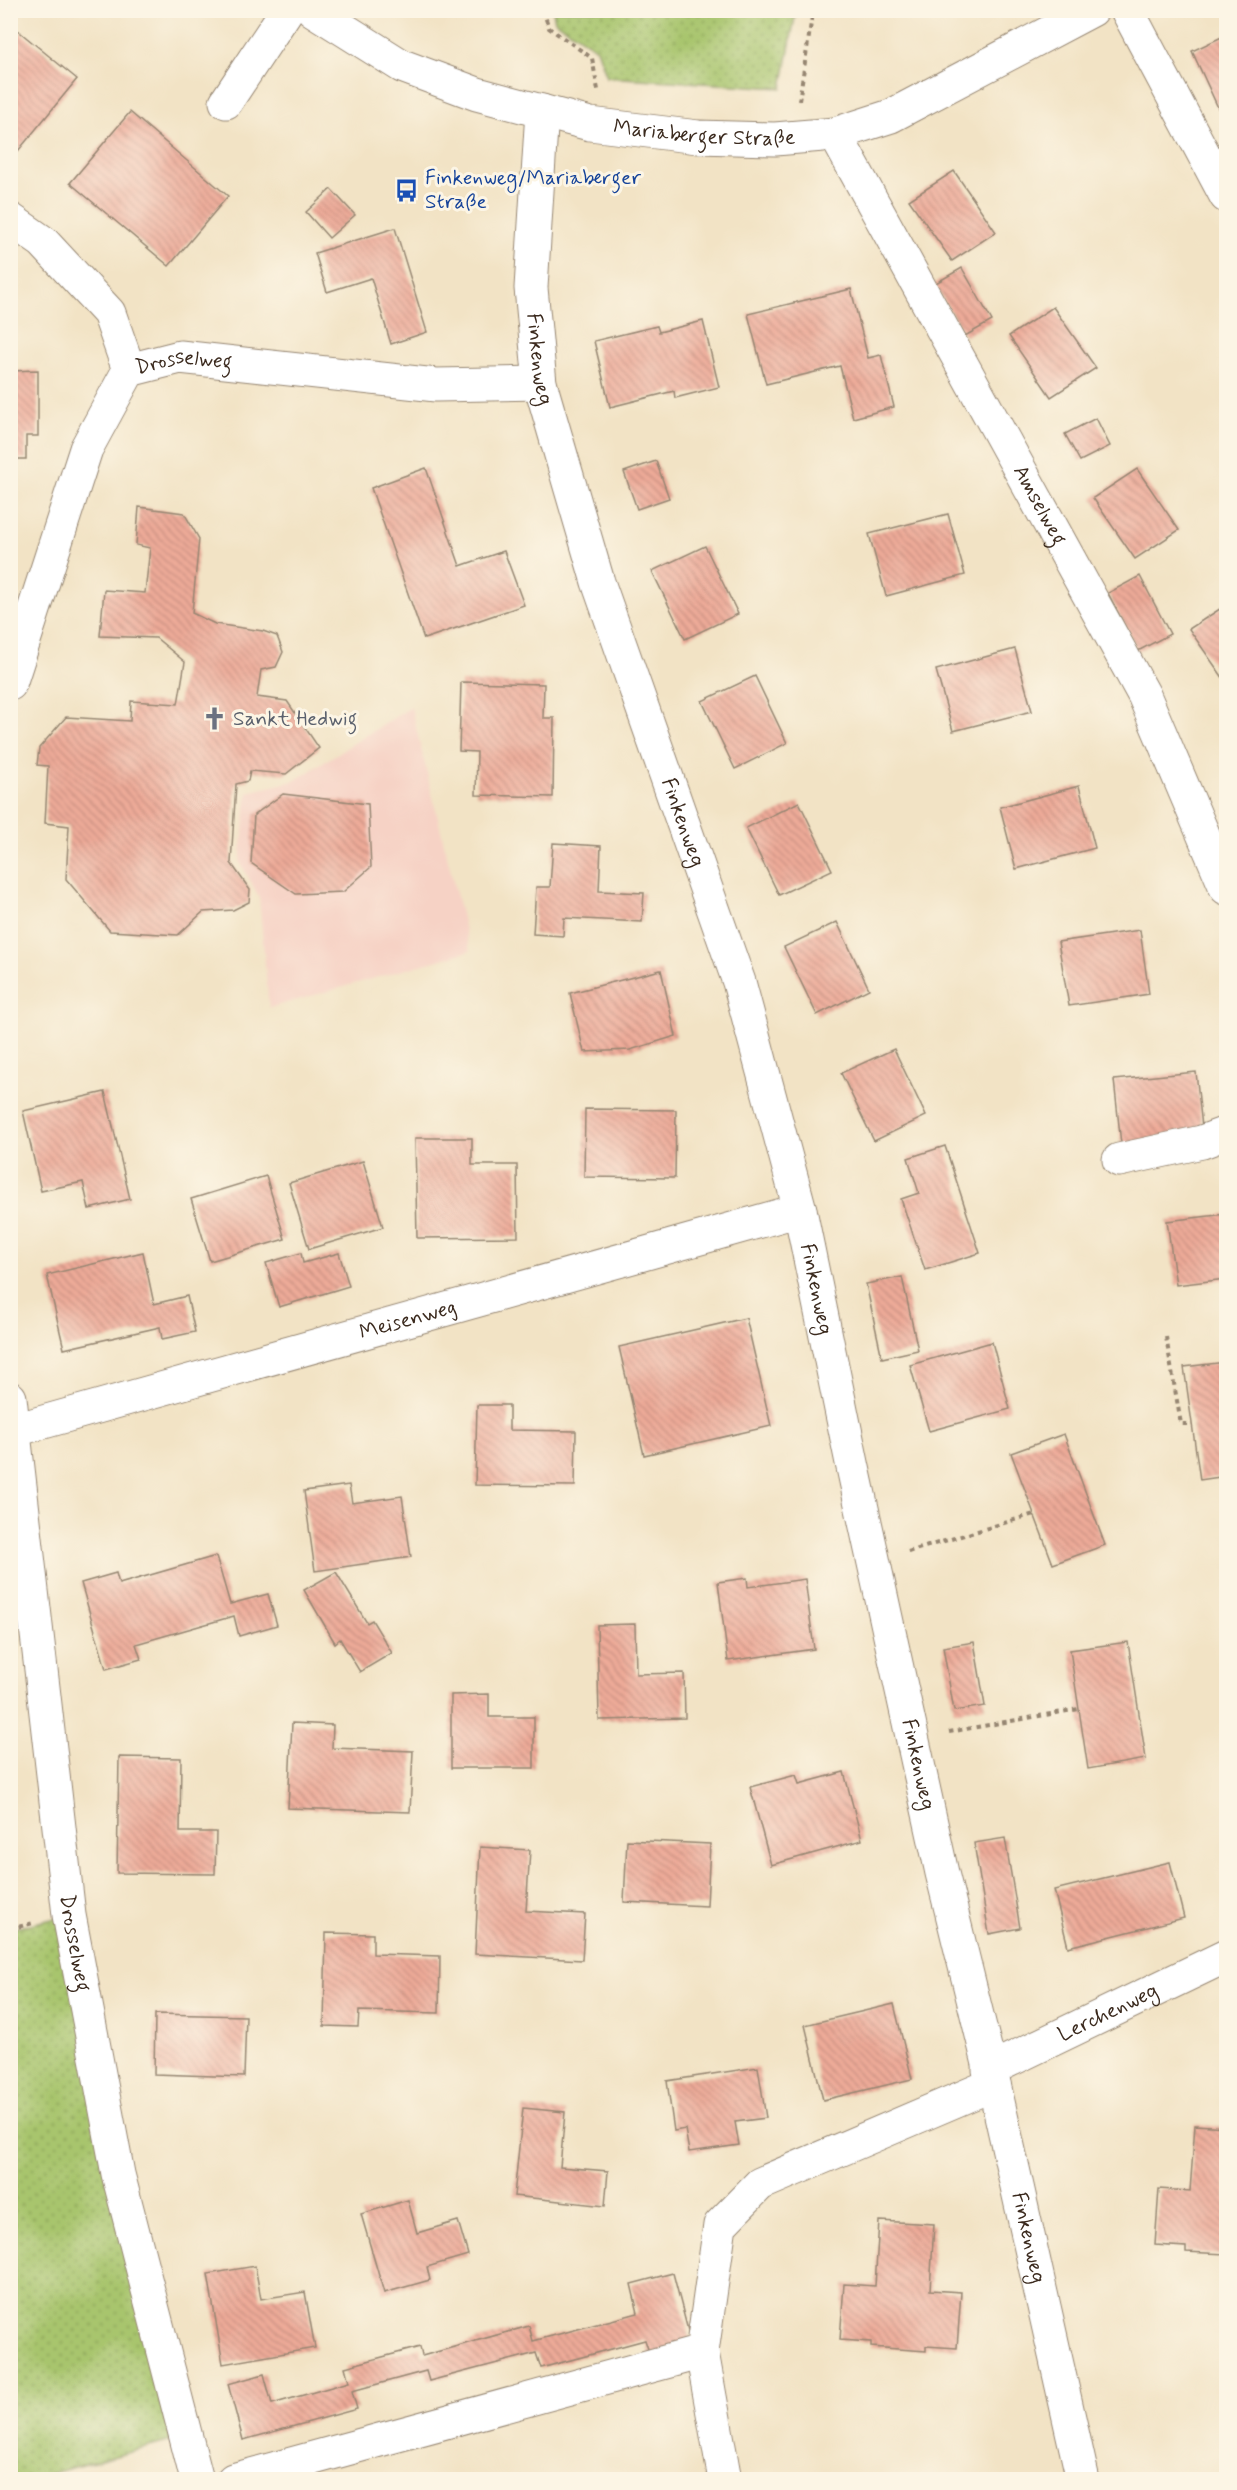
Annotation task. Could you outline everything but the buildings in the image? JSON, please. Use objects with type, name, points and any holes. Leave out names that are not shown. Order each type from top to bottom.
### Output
[{"type":"street","points":[[226,102],[287,10]]},
{"type":"street","name":"Mariaberger Straße","points":[[313,10],[402,66],[477,94],[590,124],[698,138],[775,139],[835,134],[891,116],[1092,10]]},
{"type":"street","points":[[1127,10],[1227,196]]},
{"type":"street","name":"Finkenweg","points":[[542,111],[531,288],[540,382],[598,582],[739,982],[800,1210],[942,1873],[992,2077],[1083,2480]]},
{"type":"street","name":"Amselweg","points":[[835,134],[1144,695],[1227,888]]},
{"type":"street","points":[[10,219],[43,242],[109,313],[129,370]]},
{"type":"street","name":"Drosselweg","points":[[10,684],[86,449],[129,370],[180,357],[436,385],[540,382]]},
{"type":"street","points":[[1119,1160],[1202,1142],[1227,1133]]},
{"type":"street","name":"Meisenweg","points":[[15,1430],[800,1210]]},
{"type":"street","name":"Drosselweg","points":[[10,1398],[69,1915],[118,2174],[197,2480]]},
{"type":"street","name":"Lerchenweg","points":[[725,2480],[702,2352],[720,2225],[760,2184],[992,2077],[1227,1956]]},
{"type":"street","points":[[233,2480],[702,2352]]},
{"type":"path","points":[[543,10],[549,28],[592,58],[599,87],[590,124]]},
{"type":"path","points":[[793,137],[813,10]]},
{"type":"path","points":[[1166,1337],[1181,1424],[1192,1424]]},
{"type":"path","points":[[874,1563],[1034,1514]]},
{"type":"path","points":[[912,1738],[1079,1709]]},
{"type":"shaded area","name":"Sankt Hedwig","points":[[411,707],[470,951],[269,1008],[259,897],[240,862],[248,792],[294,781]]},
{"type":"green space","points":[[553,10],[796,11],[782,88],[607,77],[597,49],[555,21]]},
{"type":"green space","points":[[69,1915],[186,2437],[27,2480],[10,2479],[10,1929]]},
{"type":"place","name":"Finkenweg/Mariaberger Straße","points":[[407,190]]},
{"type":"place","name":"Sankt Hedwig","points":[[215,719]]}]
